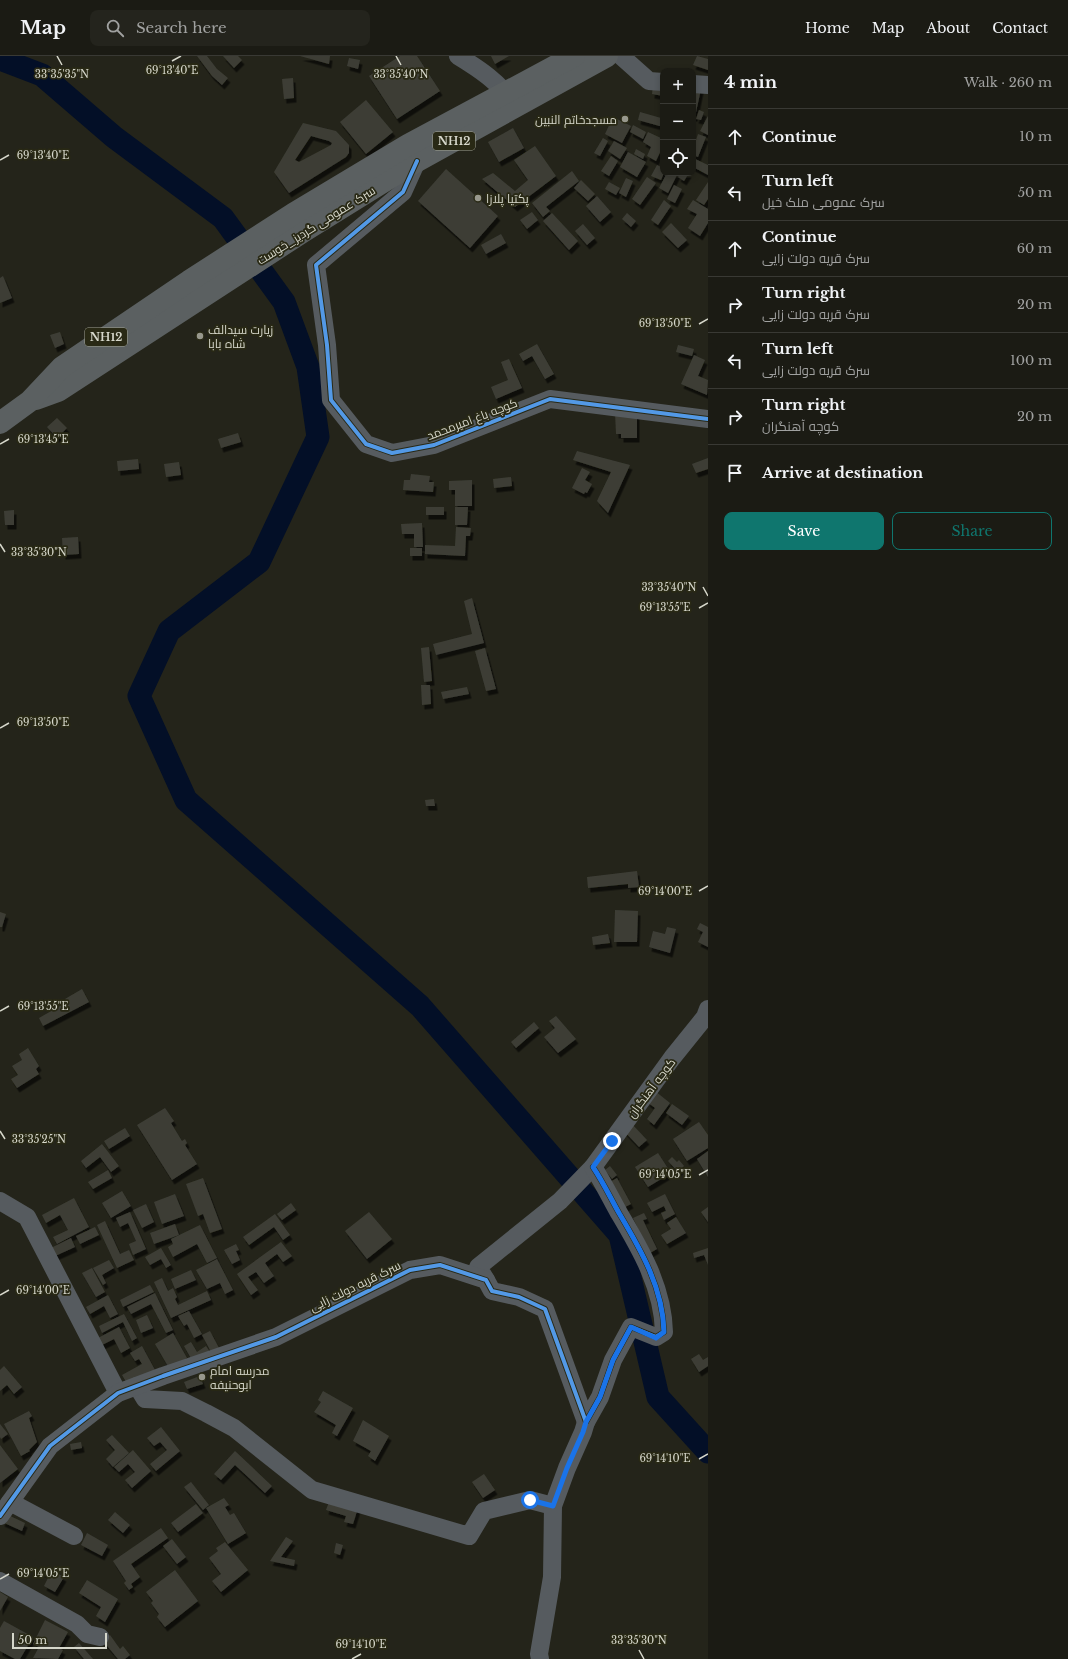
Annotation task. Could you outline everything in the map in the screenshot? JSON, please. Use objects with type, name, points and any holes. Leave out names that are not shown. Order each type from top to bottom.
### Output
[{"type":"highway","name":"سرک عمومی گردیز_خوست","points":[[299,222],[417,161],[511,100],[574,56]]},
{"type":"highway","name":"سرک عمومی گردیز_خوست","points":[[0,423],[30,401],[62,367],[195,290],[299,222],[408,145],[607,56]]},
{"type":"street","points":[[458,56],[487,74],[511,100]]},
{"type":"street","points":[[621,56],[649,81],[660,82]]},
{"type":"street","points":[[696,84],[708,85]]},
{"type":"street","name":"کوچه باغ امیرمحمد","points":[[417,161],[403,192],[316,264],[327,345],[331,400],[366,444],[392,453],[434,446],[550,399],[708,419]]},
{"type":"street","name":"کوچه آهنگران","points":[[486,1280],[478,1267],[560,1201],[593,1167],[705,1017],[708,1009]]},
{"type":"street","points":[[540,1659],[539,1654],[552,1577],[553,1506],[567,1468],[586,1422],[600,1397],[613,1360],[631,1327],[656,1338],[664,1332],[664,1317],[652,1272],[593,1167]]},
{"type":"street","points":[[0,1201],[27,1217],[118,1393]]},
{"type":"street","name":"سرک قریه دولت زایی","points":[[5,1508],[50,1446],[118,1393],[276,1337],[410,1270],[440,1265],[486,1280],[492,1291],[519,1297],[545,1309],[586,1422]]},
{"type":"street","points":[[137,1386],[145,1399],[182,1401],[206,1412],[234,1428],[312,1490],[469,1536],[484,1511],[530,1500],[553,1506]]},
{"type":"street","points":[[5,1508],[74,1536]]},
{"type":"street","points":[[0,1581],[78,1624],[87,1634],[100,1638]]},
{"type":"building","points":[[197,56],[207,56],[217,69],[228,78],[222,85],[212,76]]},
{"type":"building","points":[[223,56],[238,56],[242,60],[234,68]]},
{"type":"building","points":[[300,56],[330,56],[329,64]]},
{"type":"building","points":[[400,56],[417,56],[440,91],[397,119],[369,76]]},
{"type":"building","points":[[491,56],[509,56],[495,64]]},
{"type":"building","points":[[697,56],[708,59],[708,70],[693,65]]},
{"type":"building","points":[[349,58],[360,60],[358,69],[347,66]]},
{"type":"building","points":[[293,78],[294,98],[284,99],[282,79]]},
{"type":"building","points":[[653,85],[660,86],[660,95],[652,94]]},
{"type":"building","points":[[696,88],[701,89],[696,112]]},
{"type":"building","points":[[366,100],[393,132],[366,154],[340,122]]},
{"type":"building","points":[[699,110],[704,112],[701,120],[696,119]]},
{"type":"building","points":[[640,112],[660,118],[660,126],[638,120]]},
{"type":"building","points":[[708,116],[708,135],[700,131]]},
{"type":"building","points":[[613,117],[631,126],[622,143],[605,134]]},
{"type":"building","points":[[303,123],[336,131],[349,145],[349,153],[346,157],[289,193],[274,172]],"holes":[[[311,136],[332,143],[331,145],[299,162],[295,160]]]},
{"type":"building","points":[[633,125],[646,132],[643,139],[630,132]]},
{"type":"building","points":[[513,128],[524,148],[499,162],[488,142]]},
{"type":"building","points":[[648,132],[660,138],[660,152],[656,161],[647,156],[651,147],[643,142]]},
{"type":"building","points":[[698,134],[706,137],[698,157],[696,156],[696,140]]},
{"type":"building","points":[[603,138],[608,141],[600,156],[594,153]]},
{"type":"building","points":[[614,141],[627,148],[620,159],[608,151]]},
{"type":"building","points":[[535,146],[556,176],[515,207],[482,179],[493,173],[515,191],[528,180],[514,160]]},
{"type":"building","points":[[636,149],[645,154],[643,159],[634,154]]},
{"type":"building","points":[[628,152],[646,162],[637,177],[620,167]]},
{"type":"building","points":[[611,156],[618,161],[609,176],[601,171]]},
{"type":"building","points":[[696,159],[708,165],[708,175],[696,169]]},
{"type":"building","points":[[657,165],[660,166],[660,176],[663,176],[661,180],[651,176]]},
{"type":"building","points":[[446,169],[498,216],[470,248],[418,201]]},
{"type":"building","points":[[572,171],[579,181],[546,207],[550,211],[543,217],[532,203]]},
{"type":"building","points":[[665,176],[676,176],[668,193],[659,188]]},
{"type":"building","points":[[679,176],[687,176],[684,181],[678,177]]},
{"type":"building","points":[[647,177],[656,183],[640,205],[632,199]]},
{"type":"building","points":[[626,178],[633,181],[626,197],[619,193]]},
{"type":"building","points":[[581,180],[595,194],[588,201],[574,188]]},
{"type":"building","points":[[609,182],[620,188],[616,195],[605,189]]},
{"type":"building","points":[[708,182],[708,199],[704,205],[696,200]]},
{"type":"building","points":[[674,185],[682,189],[675,203],[667,199]]},
{"type":"building","points":[[597,196],[611,212],[600,222],[586,206]]},
{"type":"building","points":[[664,200],[671,206],[658,225],[651,220]]},
{"type":"building","points":[[693,200],[708,209],[708,223],[700,236],[688,228],[697,214],[687,209]]},
{"type":"building","points":[[532,212],[538,220],[527,229],[520,220]]},
{"type":"building","points":[[552,213],[578,241],[569,250],[543,221]]},
{"type":"building","points":[[627,213],[636,221],[631,227],[622,219]]},
{"type":"building","points":[[671,223],[687,240],[678,248],[662,232]]},
{"type":"building","points":[[583,224],[595,238],[587,245],[575,231]]},
{"type":"building","points":[[501,234],[506,243],[486,254],[481,245]]},
{"type":"building","points":[[3,276],[12,298],[0,303],[0,278]]},
{"type":"building","points":[[60,332],[64,344],[55,348],[50,335]]},
{"type":"building","points":[[537,344],[554,374],[545,379],[532,356],[523,361],[519,354]]},
{"type":"building","points":[[678,345],[694,349],[692,356],[676,352]]},
{"type":"building","points":[[694,355],[705,360],[698,376],[708,380],[707,395],[681,384]]},
{"type":"building","points":[[509,359],[522,388],[496,399],[491,387],[508,380],[501,362]]},
{"type":"building","points":[[615,412],[637,412],[637,438],[621,438],[621,434],[616,434]]},
{"type":"building","points":[[57,418],[67,428],[57,438],[47,427]]},
{"type":"building","points":[[238,433],[241,442],[221,448],[218,439]]},
{"type":"building","points":[[577,451],[630,465],[608,513],[597,501],[611,472],[573,460]]},
{"type":"building","points":[[708,458],[708,469],[696,473],[692,464]]},
{"type":"building","points":[[138,459],[139,469],[118,471],[117,461]]},
{"type":"building","points":[[179,462],[181,475],[166,477],[164,464]]},
{"type":"building","points":[[582,468],[590,472],[585,480],[592,484],[587,493],[585,492],[584,494],[572,488]]},
{"type":"building","points":[[411,474],[430,476],[429,482],[434,482],[433,492],[403,490],[404,480],[410,480]]},
{"type":"building","points":[[511,477],[512,486],[494,488],[493,479]]},
{"type":"building","points":[[472,480],[472,506],[455,506],[455,490],[449,490],[449,481]]},
{"type":"building","points":[[426,507],[444,507],[444,515],[426,515]]},
{"type":"building","points":[[455,507],[468,507],[467,525],[455,525]]},
{"type":"building","points":[[14,510],[14,525],[5,525],[4,511]]},
{"type":"building","points":[[422,523],[423,547],[414,547],[414,534],[402,534],[401,524]]},
{"type":"building","points":[[456,527],[471,528],[470,536],[466,536],[465,556],[425,554],[425,545],[455,546]]},
{"type":"building","points":[[78,537],[79,554],[63,555],[62,538]]},
{"type":"building","points":[[410,548],[422,548],[422,556],[410,556]]},
{"type":"building","points":[[472,598],[484,643],[436,655],[433,644],[472,634],[464,601]]},
{"type":"building","points":[[429,647],[432,681],[424,682],[421,648]]},
{"type":"building","points":[[485,648],[496,689],[486,691],[475,651]]},
{"type":"building","points":[[421,685],[430,685],[431,704],[422,705]]},
{"type":"building","points":[[467,687],[469,694],[443,699],[441,692]]},
{"type":"building","points":[[434,799],[435,806],[426,806],[425,800]]},
{"type":"building","points":[[637,871],[639,887],[628,888],[628,884],[588,888],[587,877]]},
{"type":"building","points":[[615,910],[638,911],[637,942],[614,942]]},
{"type":"building","points":[[0,912],[6,914],[2,927],[0,927]]},
{"type":"building","points":[[700,923],[708,927],[708,947],[698,942],[703,932],[697,929]]},
{"type":"building","points":[[667,927],[676,929],[670,953],[649,947],[653,931],[665,934]]},
{"type":"building","points":[[608,934],[610,943],[593,945],[592,937]]},
{"type":"building","points":[[82,989],[89,1002],[43,1026],[39,1018],[67,1002],[65,999]]},
{"type":"building","points":[[556,1016],[576,1039],[558,1053],[544,1037],[555,1028],[549,1021]]},
{"type":"building","points":[[534,1022],[539,1028],[516,1048],[511,1042]]},
{"type":"building","points":[[28,1048],[39,1066],[36,1069],[39,1074],[17,1088],[11,1079],[18,1075],[12,1066],[22,1060],[19,1054]]},
{"type":"building","points":[[655,1091],[670,1103],[654,1125],[647,1119],[655,1108],[647,1102]]},
{"type":"building","points":[[672,1104],[689,1116],[682,1125],[666,1113]]},
{"type":"building","points":[[165,1108],[174,1121],[171,1123],[182,1141],[185,1139],[187,1143],[185,1145],[197,1164],[172,1180],[137,1125]]},
{"type":"building","points":[[699,1122],[708,1135],[708,1148],[687,1161],[673,1139]]},
{"type":"building","points":[[631,1123],[647,1140],[639,1147],[623,1130]]},
{"type":"building","points":[[125,1128],[130,1136],[109,1149],[104,1141]]},
{"type":"building","points":[[102,1144],[119,1166],[111,1172],[100,1157],[86,1168],[81,1161]]},
{"type":"building","points":[[708,1151],[708,1177],[697,1159]]},
{"type":"building","points":[[658,1153],[671,1173],[648,1187],[635,1167]]},
{"type":"building","points":[[672,1157],[677,1162],[679,1160],[684,1166],[678,1172],[668,1161]]},
{"type":"building","points":[[610,1166],[617,1175],[612,1179],[605,1170]]},
{"type":"building","points":[[108,1170],[112,1178],[93,1189],[88,1182]]},
{"type":"building","points":[[203,1178],[222,1229],[210,1233],[203,1214],[198,1216],[186,1184]]},
{"type":"building","points":[[617,1178],[631,1204],[623,1208],[610,1182]]},
{"type":"building","points":[[122,1191],[131,1206],[111,1218],[102,1203]]},
{"type":"building","points":[[175,1194],[184,1216],[162,1224],[154,1202]]},
{"type":"building","points":[[665,1194],[675,1214],[664,1220],[661,1213],[666,1211],[664,1206],[652,1212],[647,1203]]},
{"type":"building","points":[[74,1198],[89,1227],[57,1244],[53,1237],[68,1230],[60,1215],[46,1223],[42,1215]]},
{"type":"building","points":[[291,1203],[296,1210],[282,1220],[277,1214]]},
{"type":"building","points":[[146,1204],[154,1222],[142,1228],[133,1210]]},
{"type":"building","points":[[708,1207],[708,1222],[701,1212]]},
{"type":"building","points":[[130,1212],[146,1249],[133,1255],[129,1244],[136,1241],[128,1223],[120,1227],[116,1218]]},
{"type":"building","points":[[369,1212],[392,1239],[367,1259],[345,1231]]},
{"type":"building","points":[[644,1213],[647,1219],[643,1220],[657,1249],[650,1253],[633,1218]]},
{"type":"building","points":[[275,1214],[290,1235],[283,1240],[274,1227],[249,1245],[243,1237]]},
{"type":"building","points":[[676,1217],[686,1233],[667,1244],[661,1235],[671,1229],[667,1223]]},
{"type":"building","points":[[105,1221],[120,1254],[129,1250],[134,1260],[117,1268],[97,1225]]},
{"type":"building","points":[[175,1224],[179,1235],[154,1244],[150,1233]]},
{"type":"building","points":[[200,1225],[217,1258],[207,1263],[197,1244],[173,1257],[168,1247],[173,1244],[171,1239]]},
{"type":"building","points":[[95,1227],[99,1235],[80,1244],[76,1236]]},
{"type":"building","points":[[71,1238],[75,1247],[53,1257],[49,1249]]},
{"type":"building","points":[[281,1242],[292,1256],[283,1262],[277,1254],[265,1263],[274,1276],[264,1283],[256,1272],[248,1277],[258,1290],[251,1295],[237,1274]]},
{"type":"building","points":[[236,1244],[239,1250],[236,1251],[240,1260],[232,1264],[224,1250]]},
{"type":"building","points":[[161,1248],[171,1265],[166,1268],[161,1259],[150,1265],[145,1257]]},
{"type":"building","points":[[708,1248],[708,1265],[704,1255],[694,1258],[693,1253]]},
{"type":"building","points":[[217,1259],[233,1290],[225,1294],[220,1283],[207,1289],[196,1270]]},
{"type":"building","points":[[109,1260],[114,1268],[102,1275],[106,1283],[103,1285],[93,1268]]},
{"type":"building","points":[[92,1268],[105,1292],[96,1297],[82,1273]]},
{"type":"building","points":[[191,1270],[196,1280],[175,1289],[171,1279]]},
{"type":"building","points":[[162,1278],[168,1291],[173,1288],[177,1297],[175,1299],[178,1305],[207,1291],[211,1300],[171,1318],[154,1282]]},
{"type":"building","points":[[150,1285],[154,1292],[123,1307],[120,1300]]},
{"type":"building","points":[[155,1293],[173,1330],[166,1333],[151,1304],[131,1314],[127,1307]]},
{"type":"building","points":[[108,1295],[118,1314],[110,1318],[104,1306],[90,1314],[86,1307]]},
{"type":"building","points":[[189,1311],[202,1334],[194,1338],[187,1324],[184,1326],[178,1316]]},
{"type":"building","points":[[124,1314],[137,1338],[132,1341],[123,1322],[102,1333],[99,1326]]},
{"type":"building","points":[[147,1315],[153,1328],[141,1333],[136,1320]]},
{"type":"building","points":[[119,1327],[130,1348],[121,1353],[114,1339],[102,1345],[98,1338]]},
{"type":"building","points":[[210,1331],[219,1348],[211,1352],[202,1335]]},
{"type":"building","points":[[173,1333],[187,1358],[169,1368],[155,1344]]},
{"type":"building","points":[[191,1342],[197,1352],[206,1346],[210,1352],[193,1362],[184,1346]]},
{"type":"building","points":[[142,1346],[155,1370],[128,1385],[122,1375],[142,1364],[139,1359],[135,1361],[130,1353]]},
{"type":"building","points":[[699,1354],[703,1360],[708,1357],[708,1366],[699,1372],[691,1359]]},
{"type":"building","points":[[4,1366],[22,1387],[14,1394],[7,1385],[0,1391],[0,1370]]},
{"type":"building","points":[[200,1376],[203,1384],[187,1389],[184,1382]]},
{"type":"building","points":[[323,1391],[353,1408],[337,1436],[332,1433],[336,1425],[314,1412],[321,1402],[318,1400]]},
{"type":"building","points":[[29,1411],[32,1416],[29,1418],[37,1442],[29,1450],[30,1451],[21,1456],[4,1424]]},
{"type":"building","points":[[363,1420],[389,1436],[375,1461],[368,1456],[371,1451],[353,1441]]},
{"type":"building","points":[[0,1424],[8,1434],[1,1439],[0,1437]]},
{"type":"building","points":[[161,1427],[180,1451],[156,1471],[150,1464],[167,1450],[160,1442],[154,1446],[147,1438]]},
{"type":"building","points":[[112,1435],[129,1453],[113,1467],[106,1459],[115,1450],[106,1440]]},
{"type":"building","points":[[81,1442],[82,1448],[71,1450],[70,1444]]},
{"type":"building","points":[[0,1445],[18,1469],[0,1483]]},
{"type":"building","points":[[133,1450],[151,1471],[132,1488],[125,1480],[135,1472],[128,1464],[119,1472],[114,1467]]},
{"type":"building","points":[[235,1451],[272,1486],[265,1493],[235,1465],[221,1480],[214,1474]]},
{"type":"building","points":[[484,1474],[495,1490],[483,1498],[472,1482]]},
{"type":"building","points":[[191,1482],[209,1505],[203,1510],[184,1487]]},
{"type":"building","points":[[224,1498],[229,1505],[225,1507],[230,1515],[234,1513],[246,1533],[228,1544],[206,1508]]},
{"type":"building","points":[[330,1499],[358,1508],[353,1524],[344,1522],[346,1516],[326,1510]]},
{"type":"building","points":[[196,1504],[203,1513],[178,1532],[171,1523]]},
{"type":"building","points":[[115,1512],[130,1525],[123,1533],[108,1520]]},
{"type":"building","points":[[6,1514],[25,1523],[22,1531],[2,1522]]},
{"type":"building","points":[[161,1528],[168,1538],[131,1564],[140,1577],[131,1584],[133,1587],[129,1590],[124,1583],[126,1581],[113,1561]]},
{"type":"building","points":[[87,1533],[108,1545],[102,1556],[81,1545]]},
{"type":"building","points":[[286,1537],[293,1541],[281,1557],[295,1560],[294,1566],[270,1561]]},
{"type":"building","points":[[172,1539],[186,1557],[177,1564],[163,1546]]},
{"type":"building","points":[[225,1542],[248,1570],[221,1592],[212,1581],[221,1574],[209,1558],[218,1551],[216,1548]]},
{"type":"building","points":[[336,1543],[343,1545],[340,1555],[334,1553]]},
{"type":"building","points":[[46,1567],[64,1577],[55,1592],[44,1586],[49,1576],[42,1572]]},
{"type":"building","points":[[175,1570],[198,1601],[165,1627],[157,1617],[159,1614],[151,1603],[153,1601],[146,1592]]},
{"type":"building","points":[[87,1580],[118,1599],[105,1622],[96,1616],[101,1607],[79,1593]]},
{"type":"building","points":[[0,1592],[8,1597],[0,1611]]},
{"type":"building","points":[[45,1620],[68,1632],[59,1648],[63,1650],[58,1659],[33,1658],[39,1647],[33,1644]]},
{"type":"building","points":[[4,1621],[33,1637],[20,1659],[15,1659],[0,1651],[0,1628]]},
{"type":"building","points":[[110,1635],[120,1649],[123,1646],[130,1655],[125,1659],[118,1659],[103,1641]]},
{"type":"building","points":[[79,1643],[93,1659],[84,1659],[74,1647]]},
{"type":"waterway","points":[[0,59],[42,75],[114,137],[223,218],[284,302],[308,367],[318,437],[259,562],[169,631],[139,696],[186,800],[420,1006],[620,1235],[658,1397],[708,1452]]},
{"type":"cycle path","points":[[417,161],[403,192],[316,265],[327,345],[331,400],[366,444],[392,453],[434,445],[550,399],[708,419]]},
{"type":"cycle path","points":[[0,1516],[50,1446],[118,1393],[276,1337],[410,1270],[440,1265],[486,1280],[492,1291],[519,1297],[545,1309],[586,1422],[600,1397],[613,1360],[631,1327],[656,1337],[664,1332],[660,1300],[643,1255],[593,1167]]},
{"type":"place","name":"مسجدخاتم النبین","points":[[625,119]]},
{"type":"place","name":"پکتیا پلازا","points":[[478,198]]},
{"type":"place","name":"زیارت سیدالف شاه بابا","points":[[200,336]]},
{"type":"place","name":"مدرسه امام ابوحنیفه","points":[[202,1377]]},
{"type":"route","points":[[530,1500],[553,1506],[586,1422],[600,1397],[613,1360],[631,1327],[656,1338],[664,1332],[664,1317],[652,1272],[603,1182],[593,1167],[612,1141]]}]
